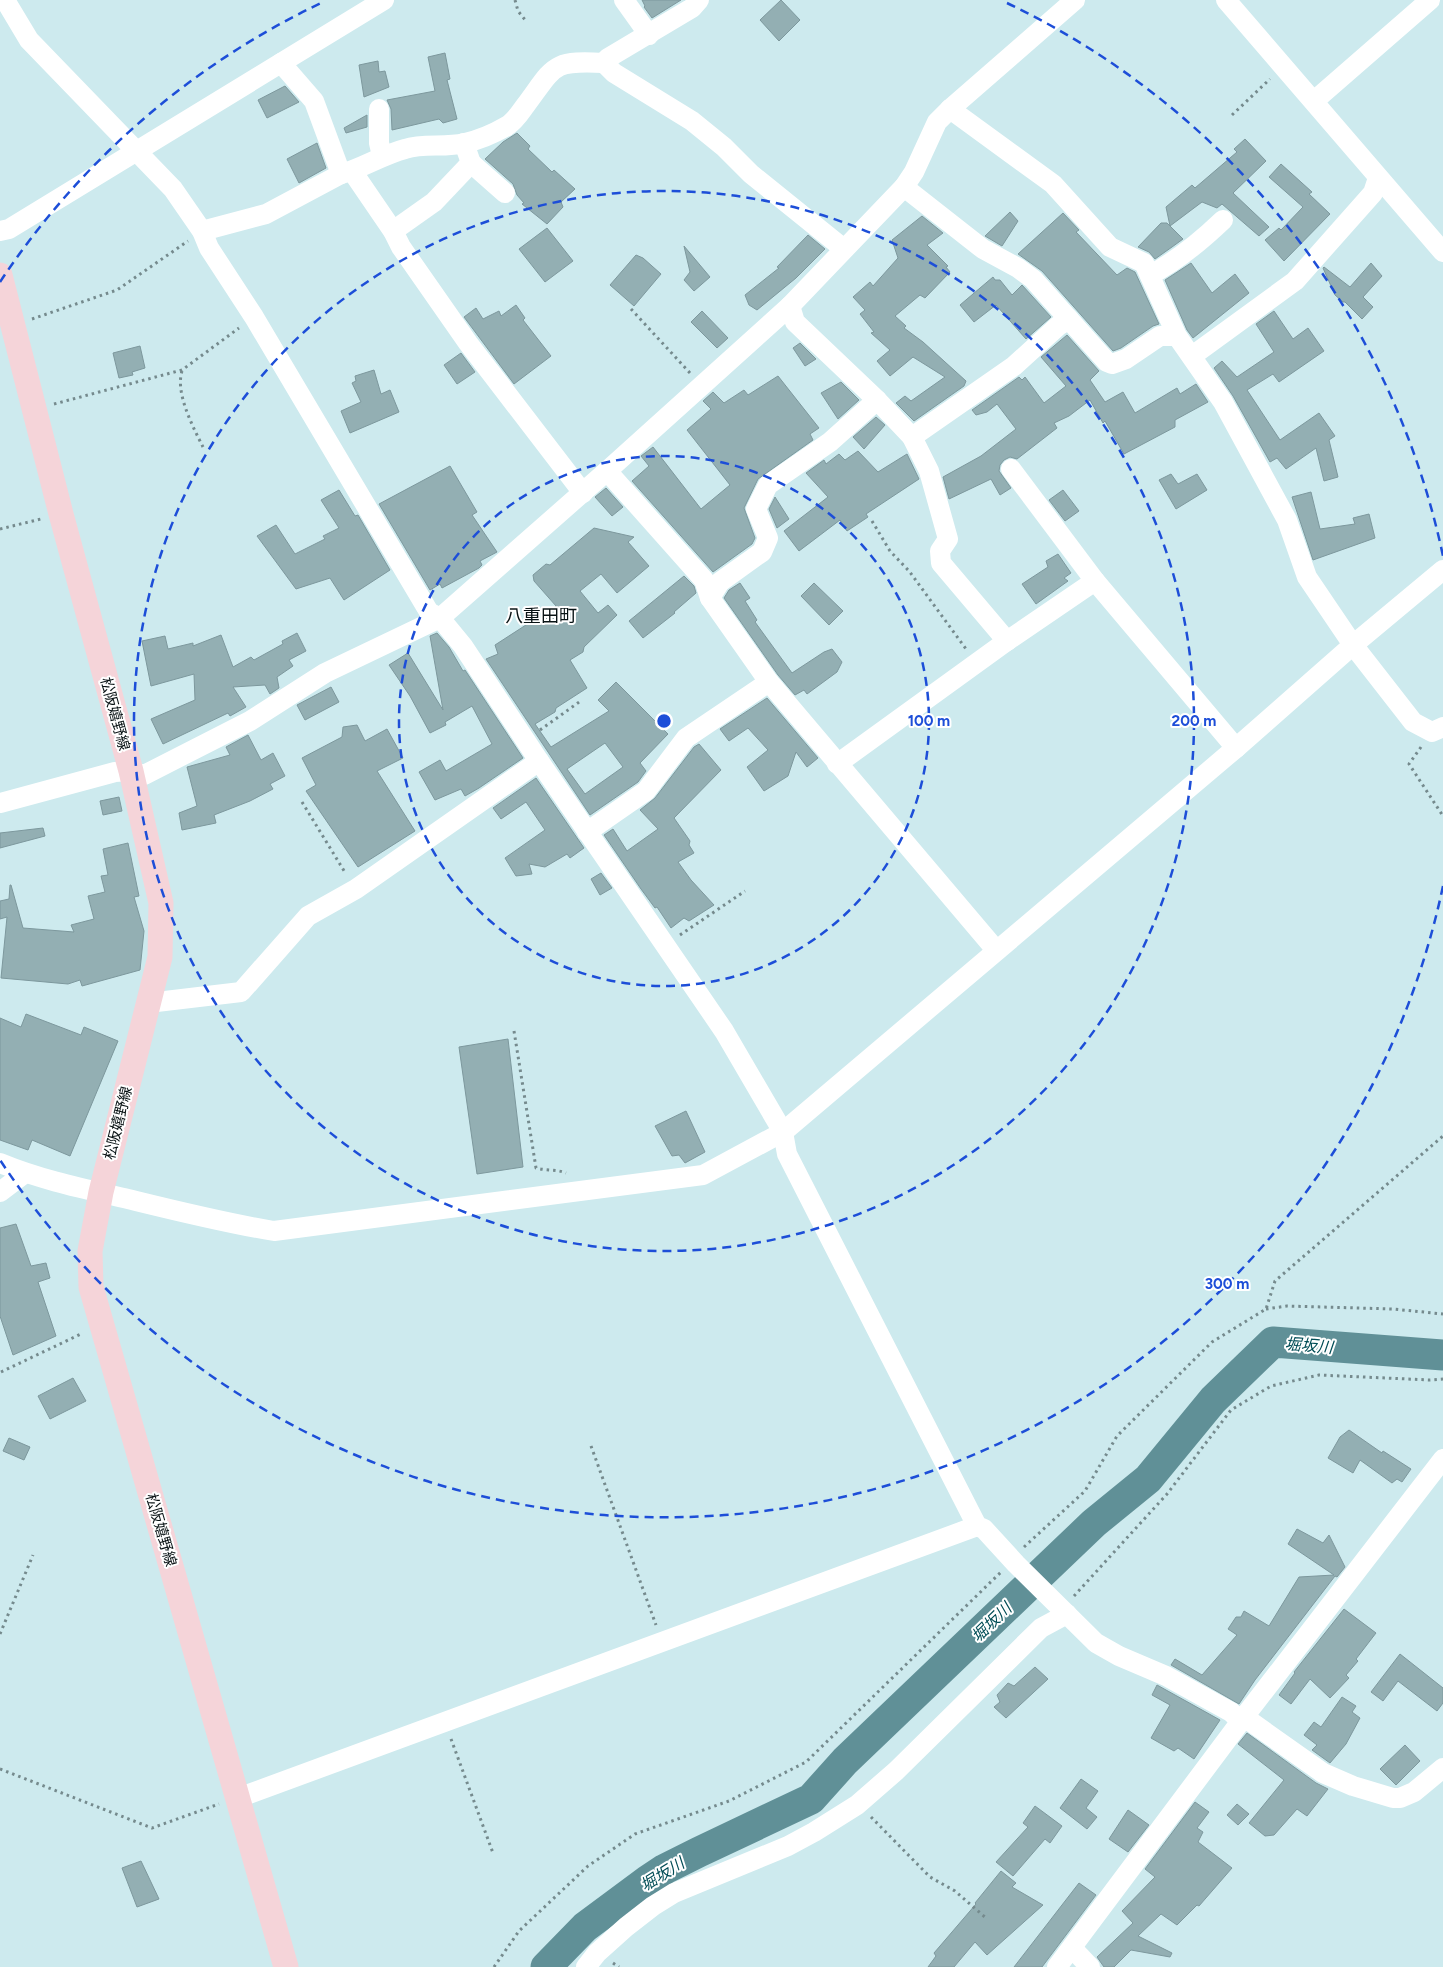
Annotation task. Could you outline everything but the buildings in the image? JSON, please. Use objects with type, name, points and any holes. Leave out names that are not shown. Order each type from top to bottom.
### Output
[{"type":"main road","name":"松阪嬉野線","points":[[0,274],[61,514],[131,771],[161,903],[160,957],[101,1192],[90,1251],[91,1287],[286,1967]]},
{"type":"street","points":[[5,0],[28,40],[172,189],[202,231],[209,248],[254,317],[429,612],[440,618],[463,646],[538,761],[724,1031],[783,1132],[787,1154],[977,1526],[984,1529],[1013,1562],[1096,1643],[1119,1656],[1166,1676],[1231,1712],[1323,1774],[1353,1786],[1393,1798],[1400,1798],[1414,1792],[1443,1768]]},
{"type":"street","points":[[0,231],[9,229],[384,0]]},
{"type":"street","points":[[624,0],[649,35]]},
{"type":"street","points":[[604,63],[608,58],[692,8],[699,0]]},
{"type":"street","points":[[0,803],[115,772],[131,771],[144,775],[250,721],[325,673],[440,618],[583,493],[790,306],[904,187],[914,172],[938,122],[950,109],[1075,0]]},
{"type":"street","points":[[1226,0],[1443,252]]},
{"type":"street","points":[[1314,101],[1430,0]]},
{"type":"street","points":[[281,62],[314,101],[347,172],[393,231],[401,247],[468,343],[583,493]]},
{"type":"street","points":[[202,231],[266,214],[382,156],[420,146],[464,143],[492,134],[516,118],[552,70],[568,62],[578,62],[604,63],[614,73],[692,121],[724,147],[751,174],[844,249]]},
{"type":"street","points":[[379,109],[379,143],[382,156]]},
{"type":"street","points":[[950,109],[1053,184],[1110,247],[1144,262],[1177,336],[1223,402],[1287,520],[1307,577],[1353,645],[1413,722],[1437,729]]},
{"type":"street","points":[[464,143],[471,163],[505,193]]},
{"type":"street","points":[[393,231],[434,202],[471,163]]},
{"type":"street","points":[[1192,356],[1295,281],[1373,192],[1378,178]]},
{"type":"street","points":[[904,187],[983,249],[1034,279],[1106,362],[1112,364],[1126,359],[1160,336],[1177,336]]},
{"type":"street","points":[[1150,275],[1203,239],[1223,220]]},
{"type":"street","points":[[790,306],[795,322],[912,436],[929,471],[948,539],[940,550],[941,563],[1007,641]]},
{"type":"street","points":[[912,436],[1014,366],[1058,326],[1069,319]]},
{"type":"street","points":[[710,598],[720,582],[762,552],[768,538],[756,509],[768,485],[830,442],[877,400]]},
{"type":"street","points":[[1011,469],[1095,581],[1236,748]]},
{"type":"street","points":[[607,471],[704,580],[710,598],[769,682],[996,950]]},
{"type":"street","points":[[0,1163],[25,1173],[101,1192],[235,1225],[274,1231],[703,1175],[783,1132],[1443,570]]},
{"type":"street","points":[[837,764],[1007,641],[1095,581]]},
{"type":"street","points":[[587,832],[646,791],[686,738],[769,682]]},
{"type":"street","points":[[148,1003],[241,992],[308,916],[356,889],[538,761]]},
{"type":"street","points":[[0,1192],[25,1173]]},
{"type":"street","points":[[1057,1967],[1243,1719],[1443,1459]]},
{"type":"street","points":[[238,1798],[977,1526]]},
{"type":"street","points":[[586,1967],[626,1927],[653,1906],[674,1893],[788,1846],[830,1823],[857,1805],[896,1770],[1041,1628],[1062,1610]]},
{"type":"street","points":[[1072,1948],[1090,1967]]},
{"type":"path","points":[[515,0],[518,11],[526,21]]},
{"type":"path","points":[[1232,115],[1284,67]]},
{"type":"path","points":[[12,324],[45,315],[117,290],[202,231]]},
{"type":"path","points":[[631,309],[702,386]]},
{"type":"path","points":[[34,409],[182,370],[254,317]]},
{"type":"path","points":[[182,370],[179,381],[189,417],[203,447]]},
{"type":"path","points":[[0,529],[61,514]]},
{"type":"path","points":[[872,521],[890,552],[909,571],[976,664]]},
{"type":"path","points":[[525,740],[582,700]]},
{"type":"path","points":[[1437,729],[1409,764],[1443,816]]},
{"type":"path","points":[[302,802],[356,889]]},
{"type":"path","points":[[664,945],[746,891]]},
{"type":"path","points":[[514,1031],[536,1168],[558,1170],[567,1173],[572,1192]]},
{"type":"path","points":[[1266,1309],[1275,1282],[1443,1136]]},
{"type":"path","points":[[494,1967],[519,1930],[588,1866],[636,1834],[729,1802],[806,1762],[1085,1492],[1117,1436],[1212,1342],[1266,1309],[1287,1306],[1392,1309],[1443,1314]]},
{"type":"path","points":[[1,1372],[102,1325]]},
{"type":"path","points":[[1062,1610],[1167,1494],[1231,1410],[1271,1386],[1319,1375],[1443,1379]]},
{"type":"path","points":[[591,1446],[662,1642]]},
{"type":"path","points":[[0,1634],[33,1555]]},
{"type":"path","points":[[445,1722],[493,1854]]},
{"type":"path","points":[[0,1769],[152,1828],[238,1798]]},
{"type":"path","points":[[857,1805],[930,1877],[955,1891],[986,1918]]},
{"type":"waterway","name":"堀坂川","points":[[546,1967],[585,1927],[665,1869],[811,1799],[845,1761],[1094,1523],[1148,1479],[1213,1400],[1273,1342],[1443,1355]]},
{"type":"district","name":"八重田町","points":[[541,616]]}]
